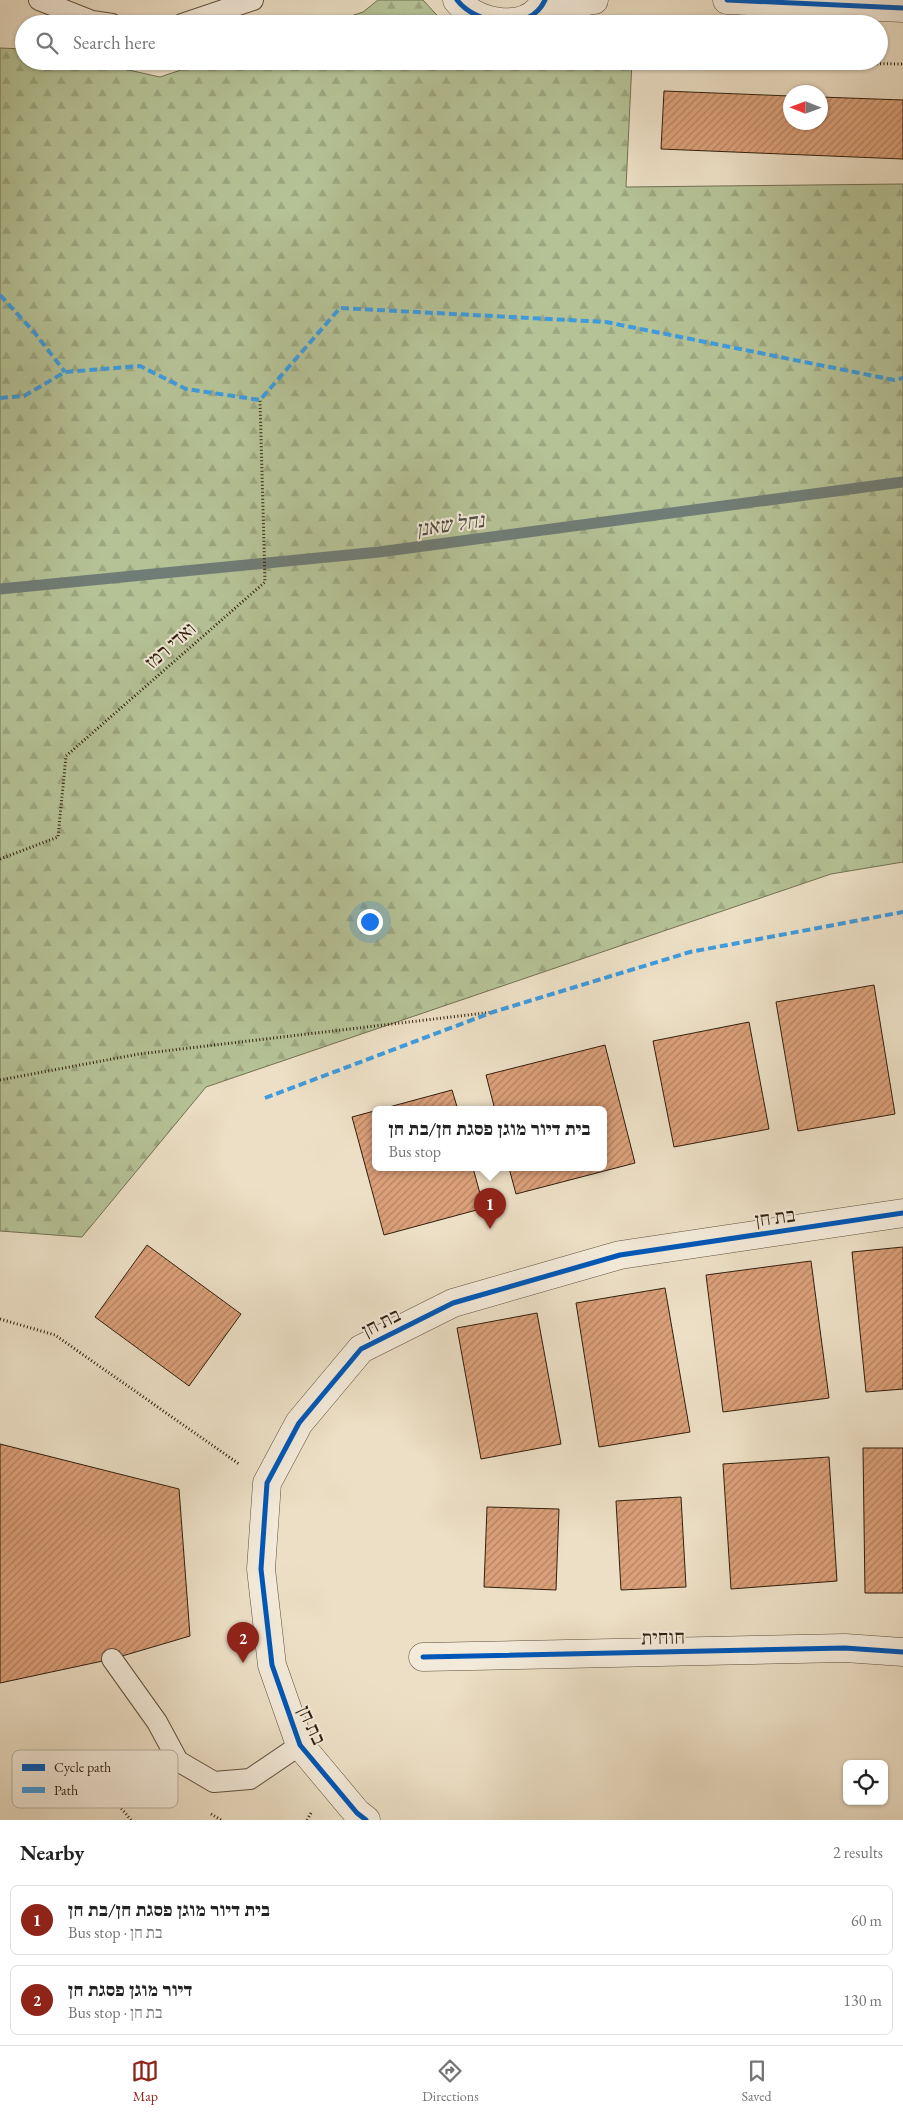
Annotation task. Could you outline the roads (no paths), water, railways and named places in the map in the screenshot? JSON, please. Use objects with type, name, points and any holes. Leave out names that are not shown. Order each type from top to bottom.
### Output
[{"type":"street","points":[[457,0],[473,15]]},
{"type":"street","points":[[531,15],[543,4],[594,0]]},
{"type":"street","points":[[727,0],[903,8]]},
{"type":"street","name":"בת חן","points":[[366,1820],[357,1813],[300,1745],[272,1666],[261,1569],[266,1483],[299,1423],[361,1349],[453,1302],[620,1255],[903,1213]]},
{"type":"street","name":"חוחית","points":[[423,1657],[845,1648],[903,1652]]},
{"type":"lane","points":[[39,0],[79,15]]},
{"type":"lane","points":[[209,15],[253,0]]},
{"type":"lane","points":[[112,1659],[157,1722],[172,1750]]},
{"type":"lane","points":[[178,1762],[214,1782],[250,1779],[300,1745]]},
{"type":"waterway","name":"נחל שאנן","points":[[0,589],[379,552],[903,482]]},
{"type":"place","name":"בית דיור מוגן פסגת חן/בת חן","points":[[490,1229]]},
{"type":"place","name":"דיור מוגן פסגת חן","points":[[243,1663]]}]
